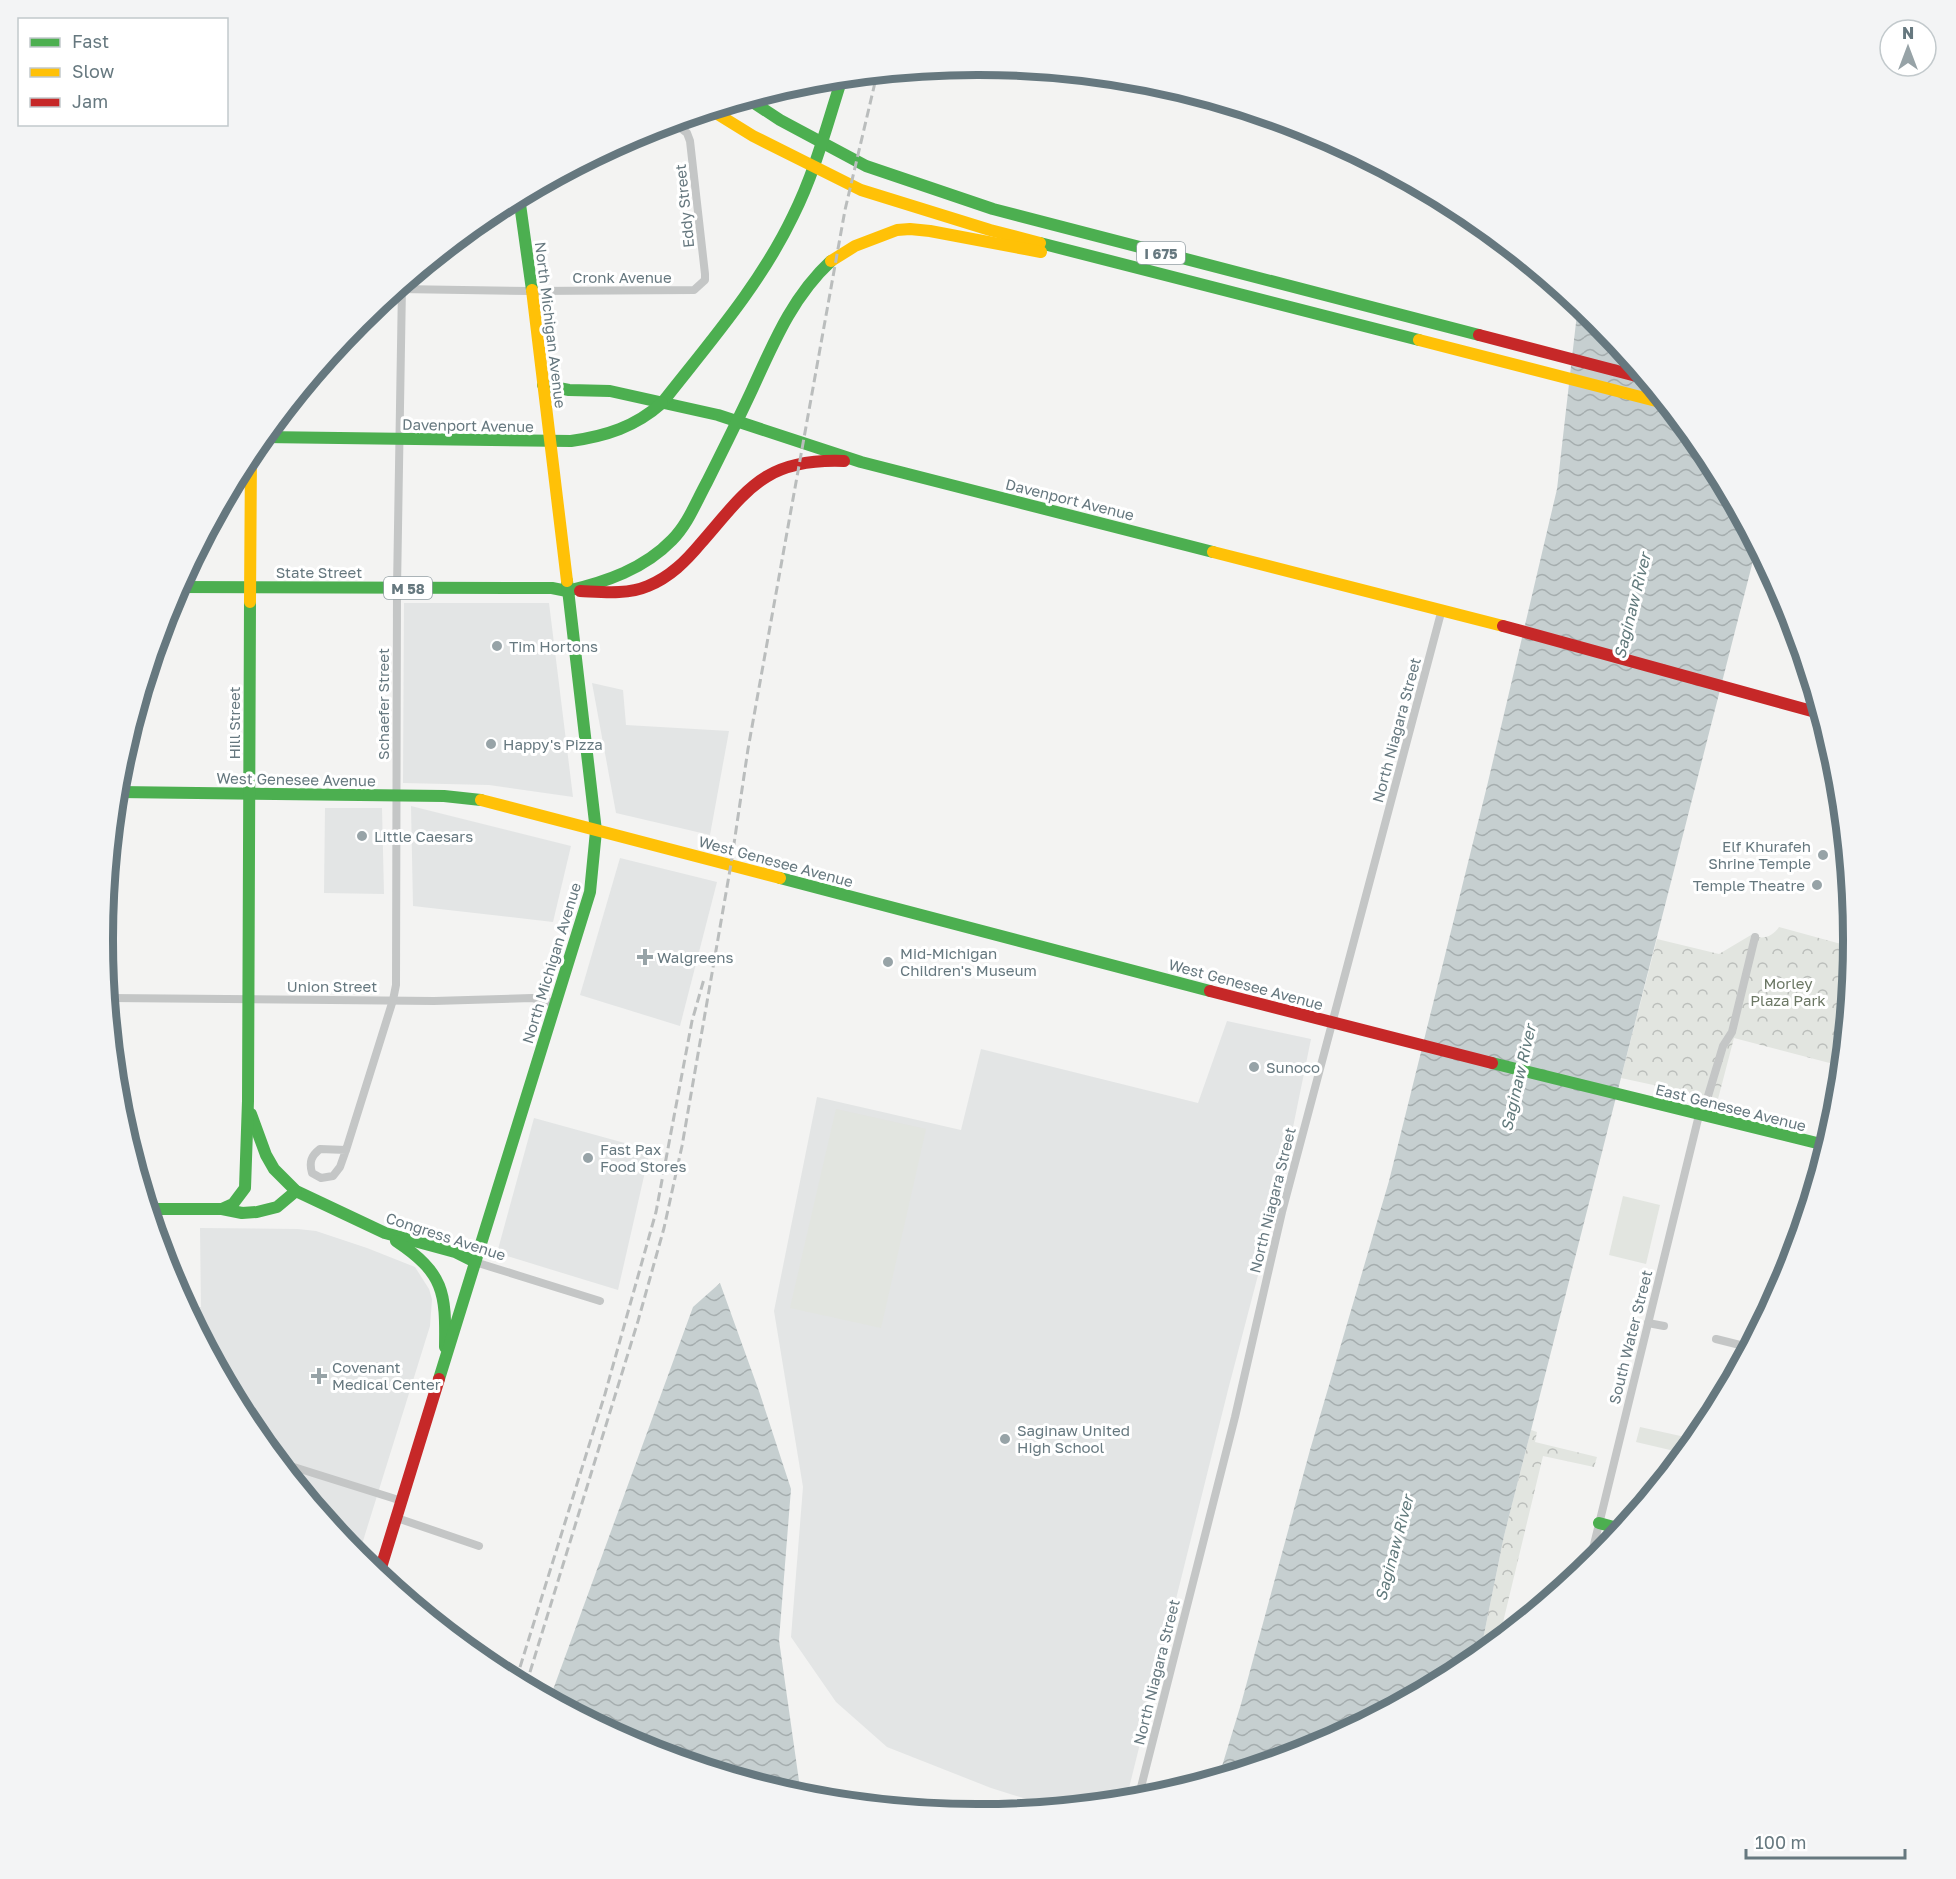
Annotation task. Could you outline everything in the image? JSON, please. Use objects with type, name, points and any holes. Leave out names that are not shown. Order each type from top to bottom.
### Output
[{"type":"main road","points":[[662,403],[754,284],[784,235],[805,191],[840,86]]},
{"type":"main road","name":"I 675","points":[[755,104],[780,120],[866,166],[993,209],[1633,375]]},
{"type":"main road","name":"I 675","points":[[718,115],[767,143],[861,190],[990,230],[1654,400]]},
{"type":"main road","name":"North Michigan Avenue","points":[[382,1565],[590,892],[596,831],[520,207]]},
{"type":"main road","points":[[567,591],[599,584],[650,560],[685,525],[729,440],[788,313],[801,291],[828,263],[864,240],[903,229],[928,231],[1182,279]]},
{"type":"main road","name":"Davenport Avenue","points":[[543,385],[569,390],[610,391],[718,415],[861,462],[981,492],[1019,504],[1442,609],[1812,711]]},
{"type":"main road","name":"Davenport Avenue","points":[[274,438],[549,441],[594,438],[616,432],[648,417],[662,403]]},
{"type":"main road","points":[[567,591],[622,592],[646,587],[671,575],[702,544],[754,484],[776,470],[822,460],[861,462]]},
{"type":"main road","name":"Hill Street","points":[[222,1209],[233,1204],[245,1188],[248,1101],[251,472]]},
{"type":"main road","name":"State Street","points":[[189,587],[552,588],[567,591]]},
{"type":"main road","name":"West Genesee Avenue","points":[[127,792],[396,795],[479,799],[1414,1044],[1629,1097]]},
{"type":"main road","name":"East Genesee Avenue","points":[[1629,1097],[1817,1144]]},
{"type":"main road","name":"Hill Street","points":[[248,1101],[253,1123],[266,1155],[274,1169],[296,1191]]},
{"type":"main road","points":[[157,1209],[222,1209],[233,1212],[261,1212],[278,1206],[296,1191]]},
{"type":"main road","name":"Congress Avenue","points":[[296,1191],[385,1233],[455,1252],[476,1262]]},
{"type":"main road","points":[[385,1233],[413,1251],[433,1271],[445,1304],[444,1363]]},
{"type":"main road","points":[[1599,1523],[1612,1527]]},
{"type":"street","name":"Eddy Street","points":[[681,128],[687,133],[690,141],[705,274],[705,280],[701,284]]},
{"type":"street","name":"Cronk Avenue","points":[[410,288],[682,291],[694,290],[701,284]]},
{"type":"street","name":"Schaefer Street","points":[[346,1150],[320,1149],[312,1155],[310,1164],[312,1173],[321,1178],[333,1176],[340,1167],[346,1150],[393,1000],[396,985],[397,588],[401,297]]},
{"type":"street","name":"North Niagara Street","points":[[1141,1788],[1235,1417],[1282,1212],[1442,609]]},
{"type":"street","name":"South Water Street","points":[[1593,1546],[1631,1385],[1700,1116],[1723,1046],[1732,1032],[1755,937]]},
{"type":"street","name":"Union Street","points":[[115,998],[434,1001],[532,998],[555,1003]]},
{"type":"street","name":"Congress Avenue","points":[[476,1262],[600,1300]]},
{"type":"street","points":[[1648,1323],[1664,1326]]},
{"type":"street","points":[[1716,1339],[1741,1345]]},
{"type":"street","points":[[293,1467],[402,1501]]},
{"type":"street","points":[[397,1518],[479,1546]]},
{"type":"shaded area","points":[[404,603],[549,603],[573,797],[489,785],[403,783]]},
{"type":"shaded area","points":[[592,683],[623,690],[626,725],[729,731],[710,835],[616,813]]},
{"type":"shaded area","points":[[411,806],[571,846],[553,922],[413,906]]},
{"type":"shaded area","points":[[325,808],[382,808],[384,894],[324,893]]},
{"type":"shaded area","points":[[620,858],[717,882],[680,1026],[580,995]]},
{"type":"shaded area","name":"Saginaw United High School","points":[[1227,1021],[1311,1039],[1280,1191],[1128,1790],[1091,1797],[1036,1802],[991,1788],[887,1747],[836,1702],[791,1637],[803,1487],[774,1311],[817,1097],[961,1130],[981,1049],[1198,1103]]},
{"type":"shaded area","points":[[534,1118],[650,1150],[618,1290],[497,1253]]},
{"type":"shaded area","name":"Covenant Medical Center","points":[[200,1228],[316,1231],[415,1267],[429,1289],[432,1299],[430,1326],[362,1545],[328,1510],[259,1420],[229,1372],[203,1322],[196,1307],[201,1307]]},
{"type":"green space","name":"Morley Plaza Park","points":[[1779,927],[1843,944],[1841,996],[1833,1064],[1734,1038],[1718,1099],[1621,1078],[1657,939],[1719,954],[1751,935],[1767,937]]},
{"type":"green space","points":[[836,1109],[926,1129],[881,1328],[790,1308]]},
{"type":"green space","points":[[1623,1196],[1660,1205],[1646,1264],[1609,1255]]},
{"type":"green space","points":[[1640,1427],[1685,1437],[1675,1451],[1636,1442]]},
{"type":"green space","points":[[1531,1430],[1537,1432],[1535,1442],[1597,1457],[1594,1467],[1543,1456],[1502,1626],[1483,1640],[1504,1536]]},
{"type":"water","name":"Saginaw River","points":[[1577,317],[1628,369],[1664,413],[1697,459],[1727,507],[1754,558],[1504,1536],[1483,1640],[1410,1688],[1360,1715],[1309,1738],[1221,1769],[1310,1450],[1389,1181],[1488,782],[1557,489]]},
{"type":"water","points":[[720,1283],[791,1489],[779,1640],[800,1785],[754,1775],[647,1738],[596,1715],[552,1691],[693,1307]]},
{"type":"railway","points":[[528,1677],[638,1321],[664,1228],[682,1146],[731,864],[748,749],[845,210],[875,81]]},
{"type":"railway","points":[[519,1671],[605,1394],[656,1212],[692,1021],[704,979]]},
{"type":"traffic: fast","points":[[662,403],[733,313],[780,241],[808,182],[839,87]]},
{"type":"traffic: fast","points":[[755,104],[780,120],[866,166],[993,209],[1479,335]]},
{"type":"traffic: fast","points":[[520,207],[532,290]]},
{"type":"traffic: fast","points":[[1040,243],[1419,340]]},
{"type":"traffic: fast","points":[[567,591],[610,579],[637,567],[661,550],[678,534],[707,482],[785,322],[805,290],[831,261]]},
{"type":"traffic: fast","points":[[543,385],[569,390],[610,391],[718,415],[861,462],[1213,552]]},
{"type":"traffic: fast","points":[[275,437],[571,441],[620,429],[662,403]]},
{"type":"traffic: fast","points":[[439,1379],[590,892],[596,831],[567,581]]},
{"type":"traffic: fast","points":[[189,587],[552,588],[567,591]]},
{"type":"traffic: fast","points":[[222,1209],[233,1204],[245,1188],[248,1101],[250,602]]},
{"type":"traffic: fast","points":[[127,792],[444,796],[481,800]]},
{"type":"traffic: fast","points":[[780,878],[1210,991]]},
{"type":"traffic: fast","points":[[1492,1063],[1818,1143]]},
{"type":"traffic: fast","points":[[251,1114],[266,1155],[274,1169],[296,1191],[385,1233],[455,1252],[475,1262]]},
{"type":"traffic: fast","points":[[157,1209],[222,1209],[242,1213],[257,1212],[277,1207],[296,1191]]},
{"type":"traffic: fast","points":[[396,1241],[424,1263],[439,1285],[445,1312],[445,1347]]},
{"type":"traffic: fast","points":[[1599,1523],[1612,1527]]},
{"type":"traffic: slow","points":[[719,115],[753,136],[861,190],[1040,243]]},
{"type":"traffic: slow","points":[[831,261],[855,246],[897,230],[910,229],[1041,252]]},
{"type":"traffic: slow","points":[[532,290],[567,581]]},
{"type":"traffic: slow","points":[[1419,340],[1654,400]]},
{"type":"traffic: slow","points":[[250,602],[251,472]]},
{"type":"traffic: slow","points":[[1213,552],[1503,626]]},
{"type":"traffic: slow","points":[[481,800],[780,878]]},
{"type":"traffic: jam","points":[[1479,335],[1633,375]]},
{"type":"traffic: jam","points":[[580,591],[623,592],[640,589],[656,582],[683,562],[732,507],[760,481],[776,471],[795,465],[817,461],[844,461]]},
{"type":"traffic: jam","points":[[1503,626],[1811,711]]},
{"type":"traffic: jam","points":[[1210,991],[1492,1063]]},
{"type":"traffic: jam","points":[[382,1565],[439,1379]]},
{"type":"place","name":"Tim Hortons","points":[[497,646]]},
{"type":"place","name":"Happy's Pizza","points":[[491,744]]},
{"type":"place","name":"Little Caesars","points":[[362,836]]},
{"type":"place","name":"Elf Khurafeh Shrine Temple","points":[[1823,855]]},
{"type":"place","name":"Temple Theatre","points":[[1817,885]]},
{"type":"place","name":"Walgreens","points":[[645,957]]},
{"type":"place","name":"Mid-Michigan Children's Museum","points":[[888,962]]},
{"type":"place","name":"Sunoco","points":[[1254,1067]]},
{"type":"place","name":"Fast Pax Food Stores","points":[[588,1158]]},
{"type":"place","name":"Covenant Medical Center","points":[[319,1376]]},
{"type":"place","name":"Saginaw United High School","points":[[1005,1439]]}]
